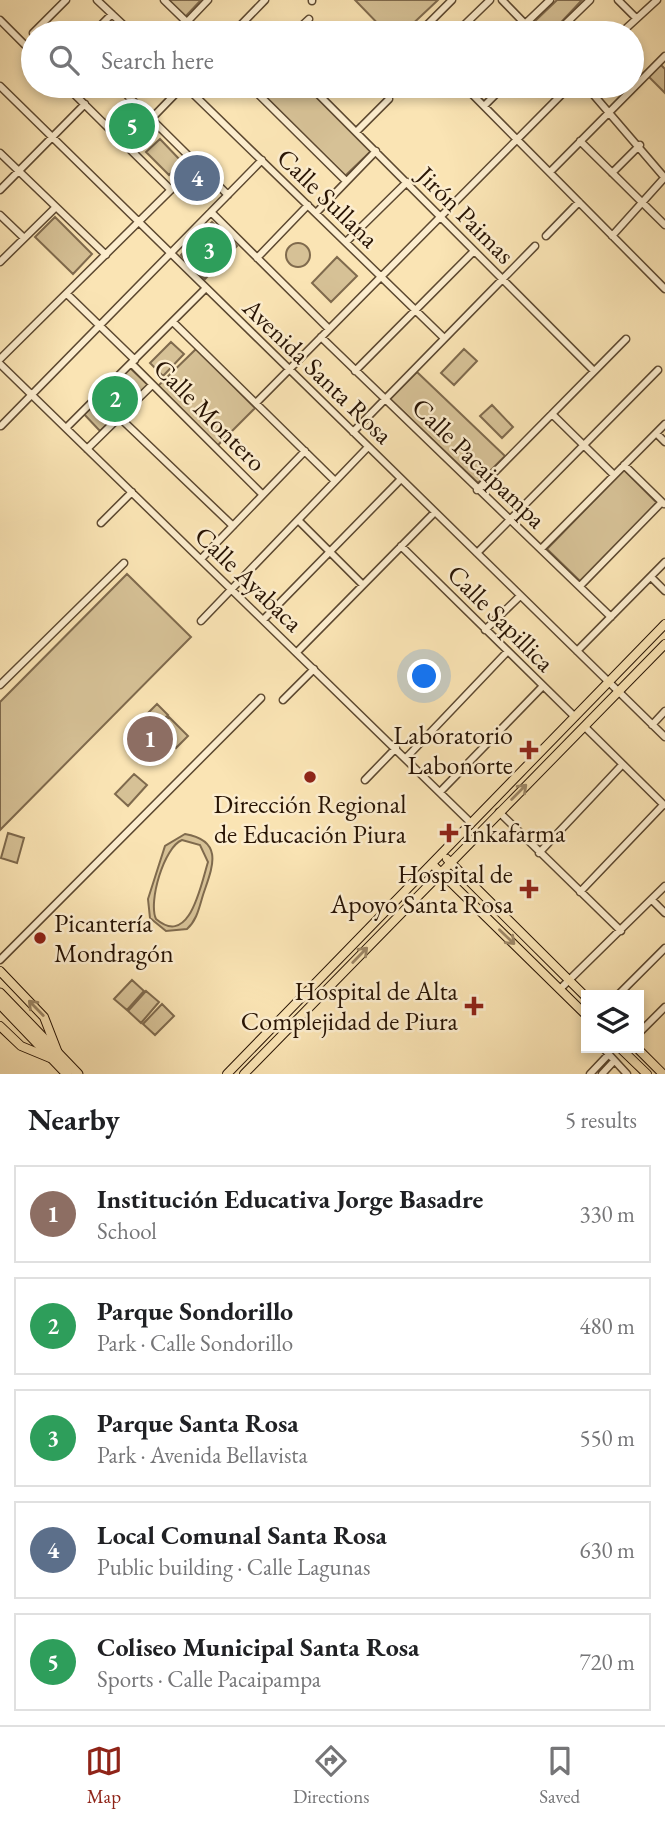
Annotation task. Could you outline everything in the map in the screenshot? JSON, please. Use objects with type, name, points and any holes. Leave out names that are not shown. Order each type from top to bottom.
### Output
[{"type":"highway","points":[[0,993],[55,1056],[67,1074]]},
{"type":"highway","points":[[0,1004],[78,1074]]},
{"type":"main road","points":[[227,1074],[665,624]]},
{"type":"main road","points":[[244,1074],[665,644]]},
{"type":"main road","points":[[441,854],[581,992]]},
{"type":"main road","points":[[432,864],[581,1010]]},
{"type":"main road","points":[[0,971],[44,1017],[55,1056]]},
{"type":"main road","points":[[0,1027],[21,1046],[55,1056]]},
{"type":"main road","points":[[625,1053],[647,1074]]},
{"type":"main road","points":[[642,1053],[662,1071]]},
{"type":"street","points":[[45,21],[66,0]]},
{"type":"street","points":[[97,0],[119,21]]},
{"type":"street","points":[[164,0],[186,21]]},
{"type":"street","points":[[188,21],[208,0]]},
{"type":"street","points":[[245,21],[265,0]]},
{"type":"street","points":[[431,21],[452,0]]},
{"type":"street","points":[[469,21],[489,0]]},
{"type":"street","points":[[502,0],[522,21]]},
{"type":"street","points":[[528,21],[550,0]]},
{"type":"street","points":[[568,21],[590,0]]},
{"type":"street","points":[[618,0],[636,18]]},
{"type":"street","points":[[633,21],[657,0]]},
{"type":"street","points":[[105,21],[112,14]]},
{"type":"street","points":[[0,20],[21,40]]},
{"type":"street","points":[[644,77],[665,56]]},
{"type":"street","name":"Avenida Santa Rosa","points":[[0,86],[665,737]]},
{"type":"street","points":[[79,98],[170,190]]},
{"type":"street","points":[[130,98],[228,195]]},
{"type":"street","points":[[151,119],[172,98]]},
{"type":"street","name":"Calle Sullana","points":[[197,98],[444,338]]},
{"type":"street","points":[[262,98],[346,181]]},
{"type":"street","name":"Jirón Paimas","points":[[322,98],[594,372]]},
{"type":"street","points":[[476,98],[665,289]]},
{"type":"street","points":[[484,106],[492,98]]},
{"type":"street","points":[[256,403],[557,98]]},
{"type":"street","points":[[598,98],[665,177],[612,236]]},
{"type":"street","points":[[550,172],[623,98]]},
{"type":"street","points":[[356,132],[389,99]]},
{"type":"street","points":[[0,190],[85,104]]},
{"type":"street","points":[[580,141],[665,225]]},
{"type":"street","points":[[612,173],[640,145]]},
{"type":"street","points":[[316,213],[376,151]]},
{"type":"street","points":[[0,153],[106,255]]},
{"type":"street","points":[[1,426],[262,160]]},
{"type":"street","points":[[0,362],[197,164]]},
{"type":"street","points":[[346,242],[407,183]]},
{"type":"street","points":[[546,236],[579,202]]},
{"type":"street","points":[[257,258],[308,205]]},
{"type":"street","points":[[0,262],[56,206]]},
{"type":"street","points":[[211,212],[329,329]]},
{"type":"street","points":[[0,215],[24,238]]},
{"type":"street","points":[[353,432],[535,246]]},
{"type":"street","points":[[355,370],[474,251]]},
{"type":"street","points":[[65,428],[206,288]]},
{"type":"street","name":"Calle Montero","points":[[67,293],[133,361],[152,385],[262,494]]},
{"type":"street","points":[[173,322],[335,481]]},
{"type":"street","name":"Calle Pacaipampa","points":[[321,337],[611,617]]},
{"type":"street","points":[[477,490],[626,339]]},
{"type":"street","name":"Calle Ayabaca","points":[[0,362],[471,823]]},
{"type":"street","points":[[477,553],[658,370]]},
{"type":"street","points":[[87,449],[152,385]]},
{"type":"street","points":[[552,414],[614,475]]},
{"type":"street","points":[[119,417],[233,526]]},
{"type":"street","points":[[541,549],[665,424]]},
{"type":"street","points":[[656,433],[665,442]]},
{"type":"street","points":[[201,621],[368,447]]},
{"type":"street","points":[[201,559],[304,451]]},
{"type":"street","points":[[580,586],[664,504],[624,465]]},
{"type":"street","points":[[263,620],[401,479]]},
{"type":"street","points":[[101,523],[132,492]]},
{"type":"street","points":[[297,652],[435,512]]},
{"type":"street","points":[[298,520],[363,585]]},
{"type":"street","name":"Calle Sapillica","points":[[401,545],[575,717]]},
{"type":"street","points":[[577,651],[665,562]]},
{"type":"street","points":[[0,685],[124,563]]},
{"type":"street","points":[[651,577],[665,591]]},
{"type":"street","points":[[485,630],[520,596]]},
{"type":"street","points":[[406,758],[507,652]]},
{"type":"street","points":[[283,700],[314,669]]},
{"type":"street","points":[[440,792],[543,686]]},
{"type":"street","points":[[0,960],[261,698]]},
{"type":"street","points":[[652,725],[665,711]]},
{"type":"street","points":[[580,892],[664,806],[621,766],[585,727]]},
{"type":"street","points":[[365,780],[396,748]]},
{"type":"street","points":[[539,853],[621,766]]},
{"type":"street","points":[[499,812],[621,931]]},
{"type":"street","points":[[560,989],[665,886]]},
{"type":"street","points":[[652,900],[665,913]]},
{"type":"street","points":[[623,990],[665,948]]},
{"type":"street","points":[[644,1029],[665,1007]]},
{"type":"street","points":[[590,1074],[608,1055],[627,1074]]},
{"type":"street","points":[[602,1074],[614,1061]]},
{"type":"street","points":[[615,1074],[621,1068]]},
{"type":"shaded area","points":[[168,0],[201,0],[185,17]]},
{"type":"shaded area","points":[[355,0],[438,0],[416,21],[375,21]]},
{"type":"shaded area","points":[[557,0],[582,0],[562,21],[535,21]]},
{"type":"shaded area","points":[[660,64],[665,69],[665,93],[648,76]]},
{"type":"shaded area","points":[[267,98],[318,98],[371,151],[345,176]]},
{"type":"shaded area","points":[[128,102],[156,130],[136,151],[107,122]]},
{"type":"shaded area","points":[[160,139],[182,162],[169,175],[146,152]]},
{"type":"shaded area","points":[[55,217],[92,254],[73,274],[35,237]]},
{"type":"shaded area","points":[[212,222],[237,246],[205,279],[181,255]]},
{"type":"shaded area","points":[[298,243],[307,246],[310,255],[307,264],[298,267],[289,264],[286,255],[289,246]]},
{"type":"shaded area","points":[[337,257],[357,276],[331,302],[312,283]]},
{"type":"shaded area","points":[[171,342],[184,354],[163,376],[150,363]]},
{"type":"shaded area","points":[[196,349],[255,408],[217,446],[157,387]]},
{"type":"shaded area","points":[[464,349],[477,361],[454,385],[441,373]]},
{"type":"shaded area","points":[[129,367],[148,385],[100,431],[82,412]]},
{"type":"shaded area","points":[[417,372],[505,456],[478,483],[390,399]]},
{"type":"shaded area","points":[[492,405],[513,427],[502,438],[480,416]]},
{"type":"shaded area","points":[[624,470],[657,503],[581,582],[547,549]]},
{"type":"shaded area","points":[[127,574],[191,637],[0,830],[0,702]]},
{"type":"shaded area","points":[[157,704],[168,715],[147,736],[136,725]]},
{"type":"shaded area","points":[[169,717],[188,736],[176,748],[157,730]]},
{"type":"shaded area","points":[[134,774],[147,785],[128,806],[115,794]]},
{"type":"shaded area","points":[[8,833],[24,838],[17,863],[1,858]]},
{"type":"shaded area","points":[[185,834],[198,838],[211,849],[210,875],[197,914],[187,929],[166,931],[150,918],[148,899],[165,846]],"holes":[[[182,840],[200,845],[208,862],[192,910],[186,920],[168,926],[156,919],[154,911],[159,876],[175,845]]]},
{"type":"shaded area","points":[[132,980],[144,991],[127,1010],[114,999]]},
{"type":"shaded area","points":[[146,991],[159,1002],[141,1023],[128,1011]]},
{"type":"shaded area","points":[[162,1004],[174,1016],[155,1035],[143,1024]]},
{"type":"place","name":"Coliseo Municipal Santa Rosa","points":[[132,126]]},
{"type":"place","name":"Local Comunal Santa Rosa","points":[[197,178]]},
{"type":"place","name":"Parque Santa Rosa","points":[[209,250]]},
{"type":"place","name":"Parque Sondorillo","points":[[115,399]]},
{"type":"place","name":"Institución Educativa Jorge Basadre","points":[[150,739]]},
{"type":"place","name":"Laboratorio Labonorte","points":[[529,750]]},
{"type":"place","name":"Dirección Regional de Educación Piura","points":[[310,777]]},
{"type":"place","name":"Inkafarma","points":[[449,833]]},
{"type":"place","name":"Hospital de Apoyo Santa Rosa","points":[[529,889]]},
{"type":"place","name":"Picantería Mondragón","points":[[40,938]]},
{"type":"place","name":"Hospital de Alta Complejidad de Piura","points":[[474,1006]]}]
